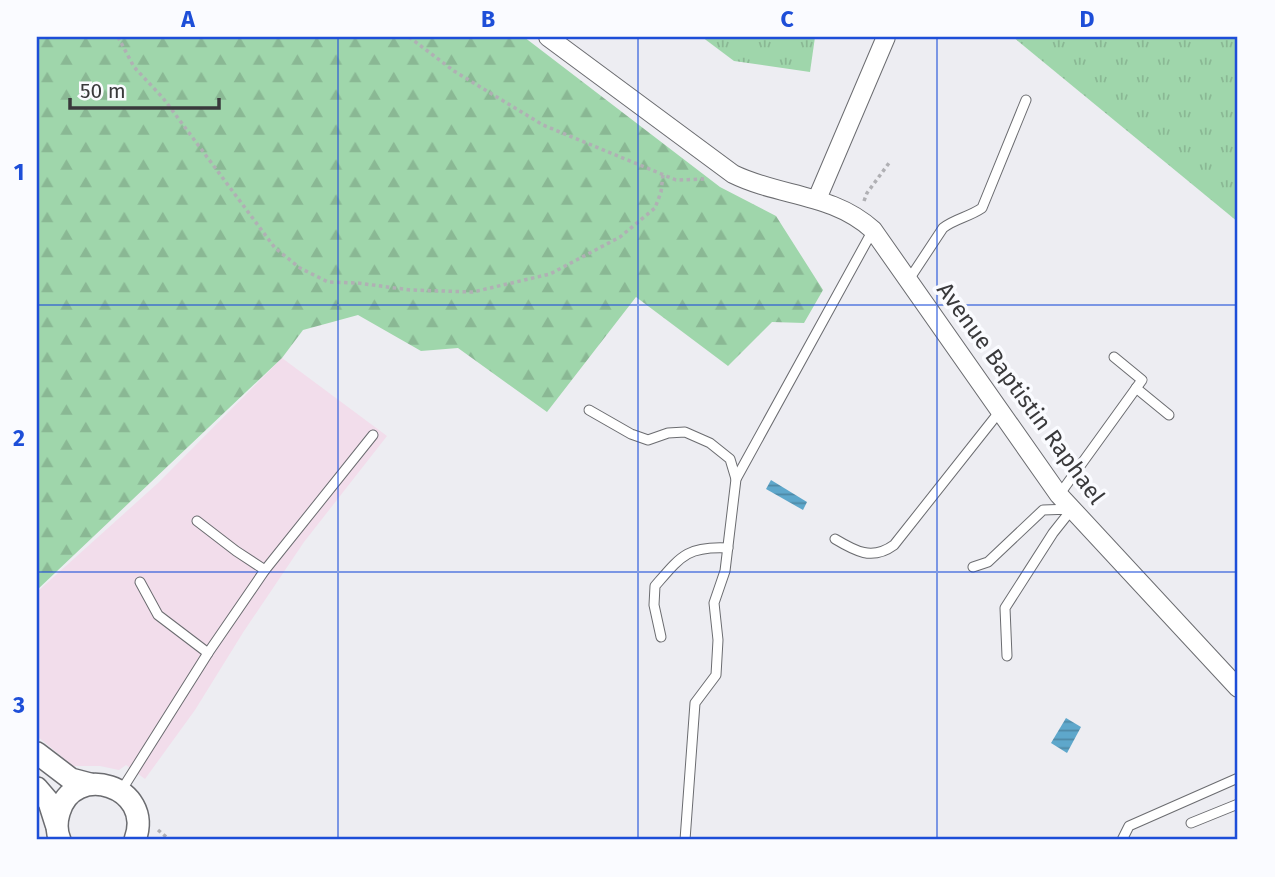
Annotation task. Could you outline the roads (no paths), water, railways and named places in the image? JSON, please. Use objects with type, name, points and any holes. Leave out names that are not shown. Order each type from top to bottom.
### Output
[{"type":"street","name":"Avenue Baptistin Raphael","points":[[548,37],[733,174],[753,184],[817,200],[858,216],[873,230],[1059,495],[1238,688]]},
{"type":"street","points":[[817,200],[886,37]]},
{"type":"street","points":[[37,753],[71,779],[106,785],[121,791],[130,799],[137,831],[143,832],[152,840]]},
{"type":"street","points":[[58,832],[59,810],[67,798],[77,789],[90,784]]},
{"type":"street","points":[[37,788],[49,802],[58,832]]},
{"type":"lane","points":[[908,281],[943,228],[950,222],[969,216],[982,208],[1026,100]]},
{"type":"lane","points":[[685,840],[695,704],[716,676],[718,640],[714,603],[725,571],[736,479],[873,230]]},
{"type":"lane","points":[[1059,495],[1142,380],[1114,357]]},
{"type":"lane","points":[[1136,388],[1169,415]]},
{"type":"lane","points":[[589,410],[631,434],[648,440],[668,433],[685,432],[710,443],[730,459],[736,479]]},
{"type":"lane","points":[[835,539],[869,555],[885,551],[894,545],[1000,411]]},
{"type":"lane","points":[[121,791],[208,653],[265,570],[373,435]]},
{"type":"lane","points":[[973,567],[988,562],[1043,510],[1072,509]]},
{"type":"lane","points":[[1007,656],[1005,608],[1053,533],[1072,509]]},
{"type":"lane","points":[[197,521],[265,570]]},
{"type":"lane","points":[[661,637],[654,605],[655,586],[684,556],[701,547],[727,548]]},
{"type":"lane","points":[[141,582],[158,615],[208,653]]},
{"type":"lane","points":[[1122,840],[1129,826],[1238,778]]},
{"type":"lane","points":[[1191,822],[1238,804]]},
{"type":"water","points":[[771,480],[807,502],[803,510],[766,489]]},
{"type":"water","points":[[1066,718],[1081,727],[1067,753],[1051,743]]}]
